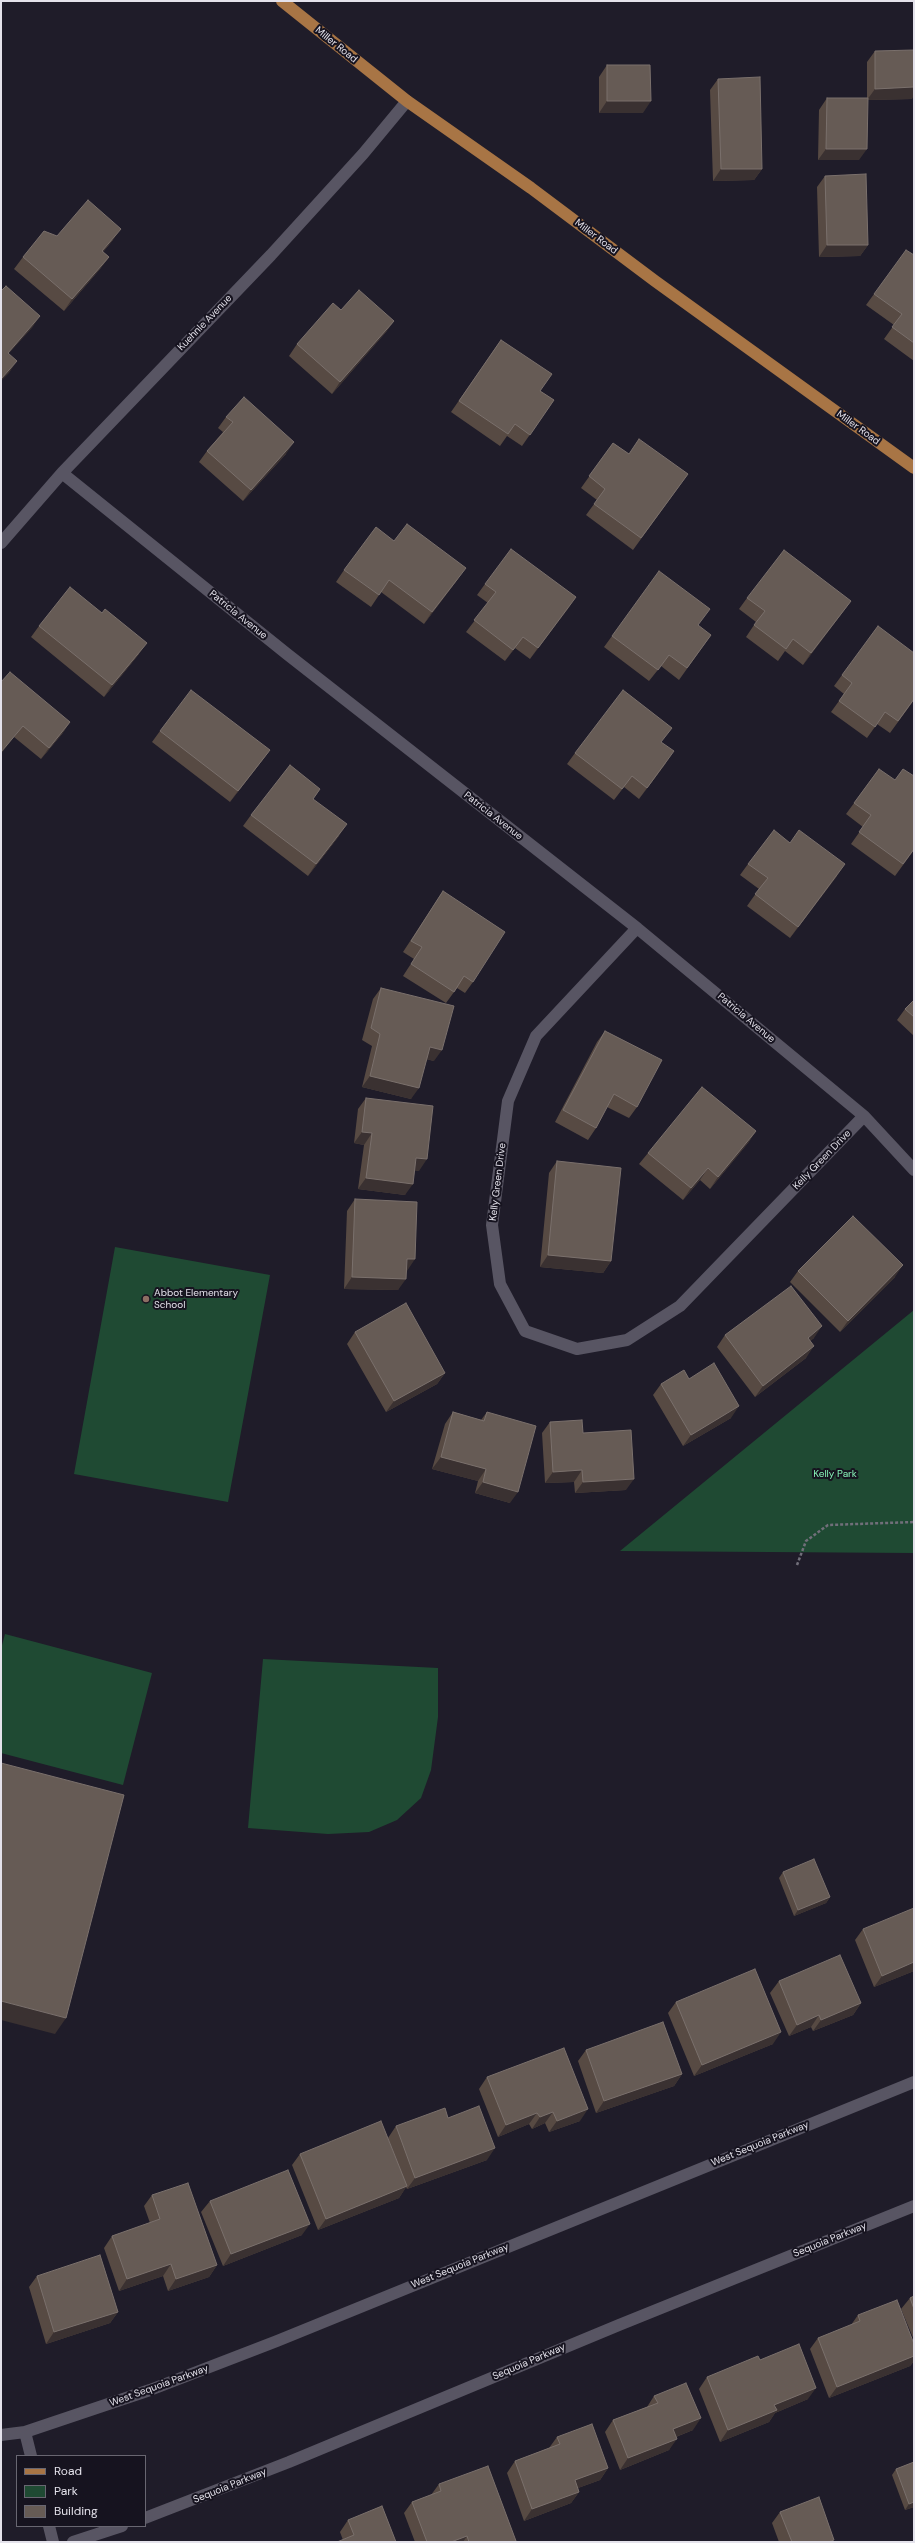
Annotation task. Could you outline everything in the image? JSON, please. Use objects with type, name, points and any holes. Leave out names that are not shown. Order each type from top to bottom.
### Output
[{"type":"main road","name":"Miller Road","points":[[282,1],[407,101],[531,188],[655,281],[914,468]]},
{"type":"street","name":"Kuehnle Avenue","points":[[1,543],[62,473],[271,255],[363,154],[407,101]]},
{"type":"street","name":"Patricia Avenue","points":[[62,473],[287,654],[637,928],[864,1116],[914,1170]]},
{"type":"street","name":"Kelly Green Drive","points":[[637,928],[536,1036],[508,1100],[492,1225],[500,1284],[525,1331],[577,1349],[627,1340],[680,1306],[864,1116]]},
{"type":"street","name":"West Sequoia Parkway","points":[[1,2435],[24,2432],[150,2390],[270,2344],[914,2082]]},
{"type":"street","name":"Sequoia Parkway","points":[[146,2518],[180,2506],[618,2325],[914,2206]]},
{"type":"street","points":[[24,2432],[31,2455]]},
{"type":"street","points":[[49,2527],[53,2542]]},
{"type":"street","points":[[73,2542],[119,2527]]},
{"type":"path","points":[[797,1565],[806,1541],[828,1525],[914,1522]]},
{"type":"green space","points":[[115,1247],[270,1275],[228,1502],[74,1474]]},
{"type":"green space","name":"Kelly Park","points":[[914,1310],[914,1553],[620,1551]]},
{"type":"green space","points":[[5,1634],[152,1673],[123,1785],[1,1753],[1,1649]]},
{"type":"green space","points":[[263,1659],[438,1668],[438,1717],[431,1770],[421,1798],[397,1820],[369,1832],[328,1834],[248,1828]]},
{"type":"building","points":[[914,50],[914,87],[875,89],[875,51]]},
{"type":"building","points":[[607,65],[650,65],[651,101],[607,101]]},
{"type":"building","points":[[760,77],[762,169],[721,169],[718,79]]},
{"type":"building","points":[[827,98],[868,98],[867,149],[826,149]]},
{"type":"building","points":[[866,174],[868,245],[827,245],[825,176]]},
{"type":"building","points":[[88,200],[121,229],[102,251],[109,257],[72,299],[23,257],[44,231],[57,236]]},
{"type":"building","points":[[906,250],[914,255],[914,343],[892,327],[902,314],[874,294]]},
{"type":"building","points":[[6,286],[40,316],[8,353],[17,361],[1,379],[1,291]]},
{"type":"building","points":[[359,290],[394,321],[340,382],[297,344],[333,303],[341,310]]},
{"type":"building","points":[[501,340],[552,374],[540,391],[554,400],[530,435],[515,424],[508,434],[459,401]]},
{"type":"building","points":[[244,397],[294,442],[251,490],[207,451],[233,422],[226,417]]},
{"type":"building","points":[[639,439],[688,474],[641,538],[594,504],[605,489],[589,476],[613,443],[629,454]]},
{"type":"building","points":[[407,524],[466,568],[432,612],[389,580],[379,595],[344,570],[376,527],[394,541]]},
{"type":"building","points":[[511,549],[576,597],[538,648],[523,637],[513,650],[474,620],[496,592],[485,584]]},
{"type":"building","points":[[784,550],[851,601],[811,653],[793,639],[786,649],[754,625],[765,611],[747,598]]},
{"type":"building","points":[[659,571],[710,609],[698,625],[711,635],[687,668],[669,655],[658,670],[612,636]]},
{"type":"building","points":[[70,587],[102,613],[105,609],[147,643],[112,685],[39,626]]},
{"type":"building","points":[[878,626],[914,653],[914,699],[898,721],[885,712],[875,727],[839,701],[852,683],[842,675]]},
{"type":"building","points":[[10,672],[70,722],[49,748],[23,726],[1,752],[1,682]]},
{"type":"building","points":[[191,690],[270,750],[238,791],[160,731]]},
{"type":"building","points":[[623,690],[672,728],[661,742],[674,751],[647,788],[632,776],[622,789],[575,753]]},
{"type":"building","points":[[290,765],[320,789],[313,799],[347,824],[316,864],[251,815]]},
{"type":"building","points":[[879,769],[895,780],[903,769],[914,776],[914,849],[903,864],[859,832],[871,815],[854,803]]},
{"type":"building","points":[[774,830],[790,843],[799,830],[845,864],[798,927],[755,894],[768,878],[748,864]]},
{"type":"building","points":[[443,891],[505,932],[473,982],[464,976],[454,992],[411,964],[422,947],[411,941]]},
{"type":"building","points":[[381,988],[454,1006],[442,1050],[430,1047],[419,1088],[370,1076],[380,1034],[371,1028]]},
{"type":"building","points":[[914,1000],[914,1017],[905,1009]]},
{"type":"building","points":[[605,1031],[662,1060],[637,1107],[614,1094],[596,1128],[563,1110]]},
{"type":"building","points":[[702,1087],[756,1131],[718,1177],[708,1168],[691,1188],[648,1153]]},
{"type":"building","points":[[366,1098],[433,1106],[427,1159],[416,1158],[413,1184],[366,1178],[372,1133],[362,1132]]},
{"type":"building","points":[[557,1161],[621,1168],[611,1261],[548,1255]]},
{"type":"building","points":[[355,1199],[417,1202],[415,1259],[407,1259],[406,1279],[352,1277]]},
{"type":"building","points":[[853,1216],[903,1265],[848,1321],[798,1271]]},
{"type":"building","points":[[791,1286],[822,1326],[808,1338],[814,1346],[763,1386],[725,1335]]},
{"type":"building","points":[[406,1303],[445,1373],[394,1401],[355,1332]]},
{"type":"building","points":[[714,1363],[739,1406],[691,1435],[661,1384],[684,1370],[689,1379]]},
{"type":"building","points":[[453,1412],[484,1421],[487,1412],[536,1426],[518,1492],[483,1482],[486,1469],[441,1457]]},
{"type":"building","points":[[582,1420],[583,1433],[631,1430],[634,1479],[583,1482],[582,1470],[553,1472],[550,1422]]},
{"type":"building","points":[[1,1763],[124,1795],[66,2018],[1,2001]]},
{"type":"building","points":[[814,1859],[830,1897],[798,1910],[783,1872]]},
{"type":"building","points":[[914,1908],[914,1962],[882,1976],[863,1929]]},
{"type":"building","points":[[840,1955],[861,2003],[821,2020],[819,2015],[797,2025],[779,1981]]},
{"type":"building","points":[[755,1969],[781,2032],[702,2065],[676,2002]]},
{"type":"building","points":[[663,2022],[682,2074],[604,2101],[586,2050]]},
{"type":"building","points":[[564,2048],[588,2109],[557,2121],[553,2112],[540,2117],[537,2113],[506,2125],[487,2077]]},
{"type":"building","points":[[479,2106],[495,2148],[415,2178],[396,2126],[445,2108],[448,2118]]},
{"type":"building","points":[[381,2121],[407,2186],[326,2219],[300,2154]]},
{"type":"building","points":[[288,2170],[310,2224],[231,2254],[210,2201]]},
{"type":"building","points":[[188,2183],[217,2265],[176,2279],[171,2264],[127,2279],[112,2236],[160,2219],[152,2195]]},
{"type":"building","points":[[100,2255],[118,2312],[54,2332],[37,2276]]},
{"type":"building","points":[[914,2296],[914,2309],[910,2298]]},
{"type":"building","points":[[897,2300],[914,2344],[914,2356],[837,2387],[818,2338],[860,2321],[858,2315]]},
{"type":"building","points":[[799,2344],[816,2388],[774,2405],[777,2410],[728,2430],[707,2377],[758,2356],[760,2360]]},
{"type":"building","points":[[686,2383],[701,2418],[673,2429],[677,2439],[628,2458],[613,2420],[658,2403],[654,2396]]},
{"type":"building","points":[[592,2424],[608,2468],[575,2480],[579,2492],[532,2509],[515,2461],[560,2444],[557,2437]]},
{"type":"building","points":[[914,2462],[914,2502],[909,2504],[896,2469]]},
{"type":"building","points":[[488,2466],[516,2541],[469,2542],[467,2536],[451,2542],[427,2542],[412,2502],[441,2491],[439,2484]]},
{"type":"building","points":[[819,2497],[834,2540],[828,2542],[792,2542],[780,2512]]},
{"type":"building","points":[[382,2506],[396,2542],[337,2542],[354,2535],[348,2520]]},
{"type":"place","name":"Abbot Elementary School","points":[[146,1299]]}]
